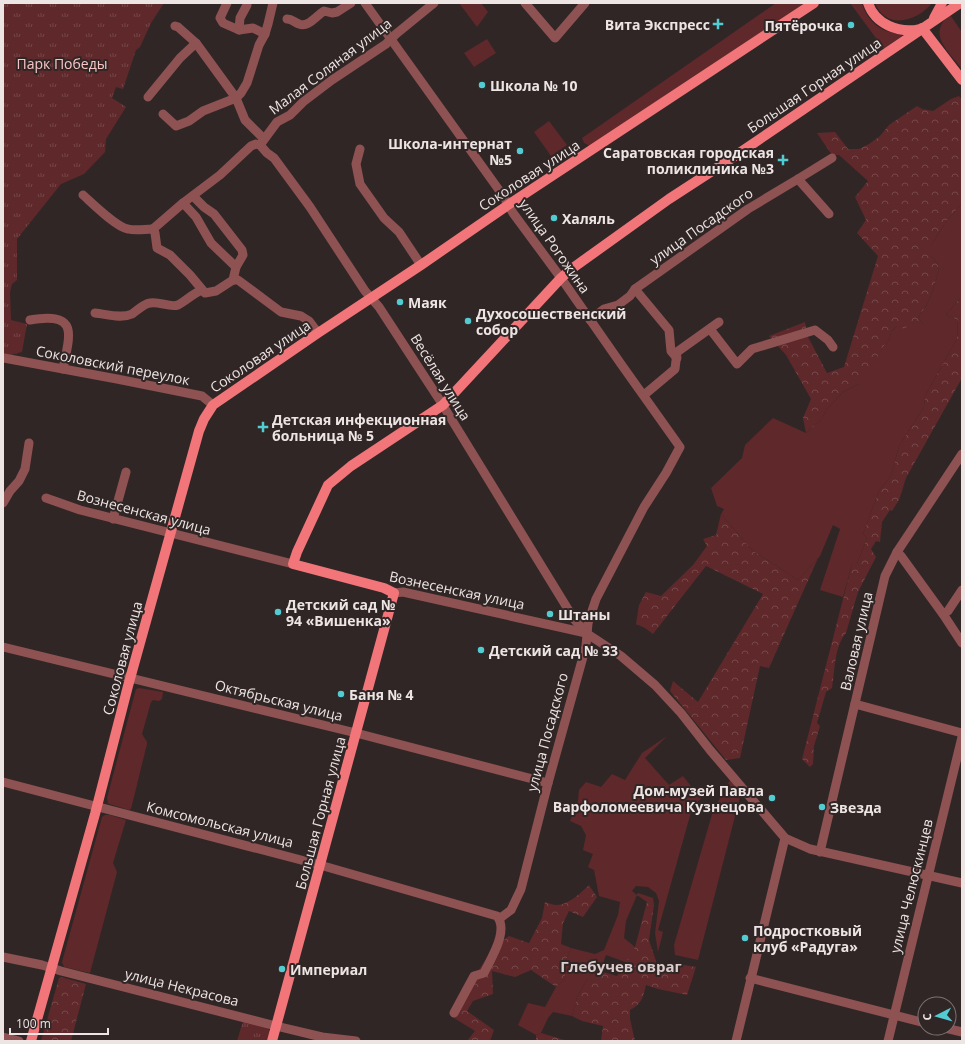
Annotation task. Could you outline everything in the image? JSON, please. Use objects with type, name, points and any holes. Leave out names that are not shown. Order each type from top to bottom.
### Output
[{"type":"main road","name":"Соколовая улица","points":[[31,1041],[97,806],[130,678],[199,431],[204,419],[213,405],[508,205],[814,3]]},
{"type":"main road","points":[[868,3],[873,14],[888,26],[906,30],[924,30]]},
{"type":"main road","points":[[924,30],[942,3]]},
{"type":"main road","name":"Большая Горная улица","points":[[293,564],[297,552],[328,485],[351,466],[443,405],[570,270],[669,199],[961,4]]},
{"type":"main road","points":[[924,30],[962,80]]},
{"type":"main road","name":"Вознесенская улица","points":[[293,564],[384,588],[394,593]]},
{"type":"main road","name":"Большая Горная улица","points":[[272,1041],[394,593]]},
{"type":"street","points":[[227,3],[220,14],[222,23],[239,30],[253,28],[265,34]]},
{"type":"street","points":[[163,114],[176,126],[189,121],[203,111],[236,98],[241,93],[247,83],[258,45],[265,34],[273,3]]},
{"type":"street","points":[[287,19],[290,19],[300,25],[304,25],[324,12],[337,12],[351,3]]},
{"type":"street","name":"улица Рогожина","points":[[366,3],[508,205],[562,278],[680,447]]},
{"type":"street","name":"Малая Соляная улица","points":[[153,229],[226,170],[251,146],[262,142],[277,122],[290,115],[303,102],[332,80],[386,44],[434,3]]},
{"type":"street","points":[[525,3],[555,38],[585,3]]},
{"type":"street","points":[[239,30],[240,18],[247,5]]},
{"type":"street","name":"Весёлая улица","points":[[175,26],[196,43],[236,98],[245,120],[262,142],[267,153],[274,158],[310,207],[365,291],[379,307],[443,405],[574,619],[586,633]]},
{"type":"street","points":[[148,97],[180,58],[196,43]]},
{"type":"street","points":[[360,149],[356,164],[360,184],[384,218],[399,232],[421,265]]},
{"type":"street","name":"улица Посадского","points":[[590,320],[604,309],[618,305],[630,296],[635,289],[748,209],[832,158]]},
{"type":"street","points":[[798,179],[829,214]]},
{"type":"street","points":[[83,195],[124,228],[130,230],[153,229],[157,248],[170,255],[205,293],[211,293],[221,289],[233,280],[236,268],[243,255],[242,250],[214,214],[204,208],[193,196]]},
{"type":"street","points":[[184,203],[196,217],[211,243],[236,268]]},
{"type":"street","points":[[233,280],[238,280],[281,312],[301,316],[309,321],[318,333]]},
{"type":"street","points":[[635,289],[669,330],[671,351],[677,358]]},
{"type":"street","points":[[95,313],[127,316],[134,313],[143,305],[151,303],[175,306],[180,304],[192,294],[202,290]]},
{"type":"street","points":[[30,320],[43,318],[59,319],[65,323],[68,328],[69,336],[63,369]]},
{"type":"street","points":[[644,395],[676,369],[677,352],[719,322]]},
{"type":"street","points":[[710,329],[737,364],[752,348],[815,330],[828,340],[833,347]]},
{"type":"street","name":"Соколовский переулок","points":[[4,358],[202,396],[213,405]]},
{"type":"street","points":[[3,503],[10,491],[19,481],[25,469],[29,443]]},
{"type":"street","name":"улица Посадского","points":[[498,918],[511,910],[521,889],[548,783],[586,646],[586,633],[596,599],[644,507],[666,473],[680,447]]},
{"type":"street","name":"Валовая улица","points":[[820,852],[885,576],[897,552],[962,454]]},
{"type":"street","points":[[113,519],[126,472]]},
{"type":"street","name":"Вознесенская улица","points":[[46,498],[80,510],[113,519],[293,564]]},
{"type":"street","points":[[897,552],[943,614],[962,643]]},
{"type":"street","points":[[943,614],[948,611],[962,590]]},
{"type":"street","name":"Вознесенская улица","points":[[394,593],[403,592],[586,633],[621,656],[655,685],[681,713],[710,750],[785,838]]},
{"type":"street","name":"Октябрьская улица","points":[[3,647],[356,733],[548,783]]},
{"type":"street","points":[[855,704],[962,733]]},
{"type":"street","name":"улица Челюскинцев","points":[[888,1041],[962,737]]},
{"type":"street","name":"Комсомольская улица","points":[[3,782],[320,865],[498,918]]},
{"type":"street","points":[[736,1041],[785,838],[820,852],[962,883]]},
{"type":"street","points":[[454,1013],[474,976],[484,973],[488,965],[502,933],[501,924],[498,918]]},
{"type":"street","name":"улица Некрасова","points":[[3,957],[42,965],[322,1037],[356,1041]]},
{"type":"street","points":[[750,978],[917,1021]]},
{"type":"street","points":[[3,1037],[19,1041]]},
{"type":"green space","name":"Парк Победы","points":[[3,3],[164,3],[151,23],[140,47],[136,50],[123,89],[116,87],[112,98],[126,107],[106,139],[105,152],[84,174],[61,184],[17,239],[17,280],[12,284],[10,292],[11,320],[27,324],[22,352],[3,357]]},
{"type":"green space","points":[[459,3],[481,3],[488,12],[477,27]]},
{"type":"green space","points":[[776,3],[805,3],[590,146],[584,143],[582,138]]},
{"type":"green space","points":[[850,3],[862,3],[867,15],[876,25],[893,33],[900,33],[902,36],[884,49]]},
{"type":"green space","points":[[875,3],[932,3],[926,10],[918,15],[902,20],[894,20],[886,17],[880,12]]},
{"type":"green space","points":[[950,15],[962,32],[962,69],[946,49],[940,36],[940,29],[943,22]]},
{"type":"green space","points":[[487,39],[496,53],[474,67],[464,53]]},
{"type":"green space","points":[[959,96],[962,100],[962,203],[946,222],[931,245],[931,255],[939,267],[929,299],[918,317],[923,324],[920,326],[913,323],[904,329],[897,326],[891,332],[889,340],[883,347],[866,377],[859,384],[843,392],[827,409],[821,420],[806,433],[803,418],[811,399],[786,355],[769,336],[805,322],[808,337],[827,373],[844,367],[878,256],[857,233],[866,220],[855,197],[868,181],[839,155],[832,155],[817,133],[835,132],[848,149],[859,149],[880,136],[889,125],[917,106],[922,109],[933,111],[951,99]]},
{"type":"green space","points":[[549,121],[567,145],[551,156],[534,132]]},
{"type":"green space","points":[[962,203],[962,296],[946,315],[958,320],[957,339],[925,396],[924,407],[899,446],[891,476],[879,491],[863,534],[867,538],[857,564],[852,564],[843,597],[820,590],[840,529],[833,525],[820,556],[798,580],[752,550],[721,514],[724,509],[717,506],[711,488],[742,458],[745,445],[773,418],[806,433],[821,420],[827,409],[843,392],[859,384],[889,340],[891,332],[897,326],[913,323],[923,324],[918,317],[929,299],[939,267],[931,255],[931,245],[946,222]]},
{"type":"green space","points":[[962,296],[962,378],[906,478],[899,500],[882,522],[880,542],[876,541],[871,549],[876,557],[858,592],[846,633],[839,645],[832,688],[826,692],[817,723],[820,726],[814,746],[813,764],[810,767],[802,759],[852,564],[857,564],[867,538],[863,534],[879,491],[891,476],[899,446],[924,407],[925,396],[957,339],[958,320],[946,315]]},
{"type":"green space","points":[[721,514],[752,550],[798,580],[818,558],[769,668],[760,666],[740,758],[726,760],[670,691],[673,681],[698,702],[763,594],[706,566],[653,634],[636,624],[639,605],[646,592],[661,596],[693,565],[707,546],[703,539],[716,535]]},
{"type":"green space","points":[[139,688],[163,692],[162,699],[159,701],[153,700],[151,702],[142,734],[147,744],[131,809],[129,810],[109,804],[107,798],[136,689]]},
{"type":"green space","points":[[667,736],[645,758],[669,785],[683,776],[701,799],[693,805],[658,930],[663,932],[658,952],[655,933],[659,901],[656,893],[648,887],[636,886],[632,891],[637,895],[626,921],[624,938],[635,947],[624,974],[625,962],[606,955],[600,971],[592,971],[577,997],[572,1016],[553,1012],[548,1018],[541,1033],[536,1035],[518,1025],[528,1003],[545,1007],[556,987],[565,979],[566,960],[571,948],[595,954],[604,950],[618,915],[620,902],[599,896],[594,870],[588,867],[593,854],[583,850],[586,835],[581,826],[570,821],[578,801],[579,790],[586,782],[601,787],[612,774],[625,780],[642,753]]},
{"type":"green space","points":[[730,780],[741,793],[698,960],[675,955],[674,945],[713,811]]},
{"type":"green space","points":[[105,815],[126,820],[113,863],[117,872],[90,973],[64,967],[62,962],[102,817]]},
{"type":"green space","points":[[589,885],[597,897],[583,917],[569,911],[563,923],[561,944],[571,948],[566,960],[565,979],[556,987],[531,970],[515,977],[492,971],[493,994],[473,1001],[467,1011],[494,1030],[490,1041],[467,1041],[475,1031],[454,1018],[477,973],[491,953],[509,936],[529,943],[542,918],[545,902],[557,905],[566,903]]},
{"type":"green space","points":[[638,893],[653,898],[654,905],[649,940],[657,964],[662,968],[673,963],[696,967],[687,995],[646,985],[640,1003],[630,1010],[630,1019],[635,1041],[601,1041],[603,1026],[582,1021],[572,1016],[577,997],[592,971],[600,971],[617,976],[635,947],[647,902],[637,895]]},
{"type":"green space","points":[[61,977],[86,984],[71,1041],[41,1041],[59,978]]},
{"type":"green space","points":[[243,1021],[267,1027],[270,1031],[267,1041],[237,1041]]},
{"type":"green space","points":[[541,1033],[568,1041],[536,1041],[536,1035]]},
{"type":"place","name":"Вита Экспресс","points":[[718,24]]},
{"type":"place","name":"Пятёрочка","points":[[851,25]]},
{"type":"place","name":"Школа № 10","points":[[482,85]]},
{"type":"place","name":"Школа-интернат №5","points":[[520,151]]},
{"type":"place","name":"Саратовская городская поликлиника №3","points":[[783,160]]},
{"type":"place","name":"Халяль","points":[[554,218]]},
{"type":"place","name":"Маяк","points":[[400,302]]},
{"type":"place","name":"Духосошественский собор","points":[[468,321]]},
{"type":"place","name":"Детская инфекционная больница № 5","points":[[263,427]]},
{"type":"place","name":"Детский сад № 94 «Вишенка»","points":[[278,612]]},
{"type":"place","name":"Штаны","points":[[550,614]]},
{"type":"place","name":"Детский сад № 33","points":[[481,650]]},
{"type":"place","name":"Баня № 4","points":[[341,694]]},
{"type":"place","name":"Дом-музей Павла Варфоломеевича Кузнецова","points":[[772,798]]},
{"type":"place","name":"Звезда","points":[[822,807]]},
{"type":"place","name":"Подростковый клуб «Радуга»","points":[[745,938]]},
{"type":"place","name":"Империал","points":[[282,969]]},
{"type":"district","name":"Глебучев овраг","points":[[621,966]]}]
